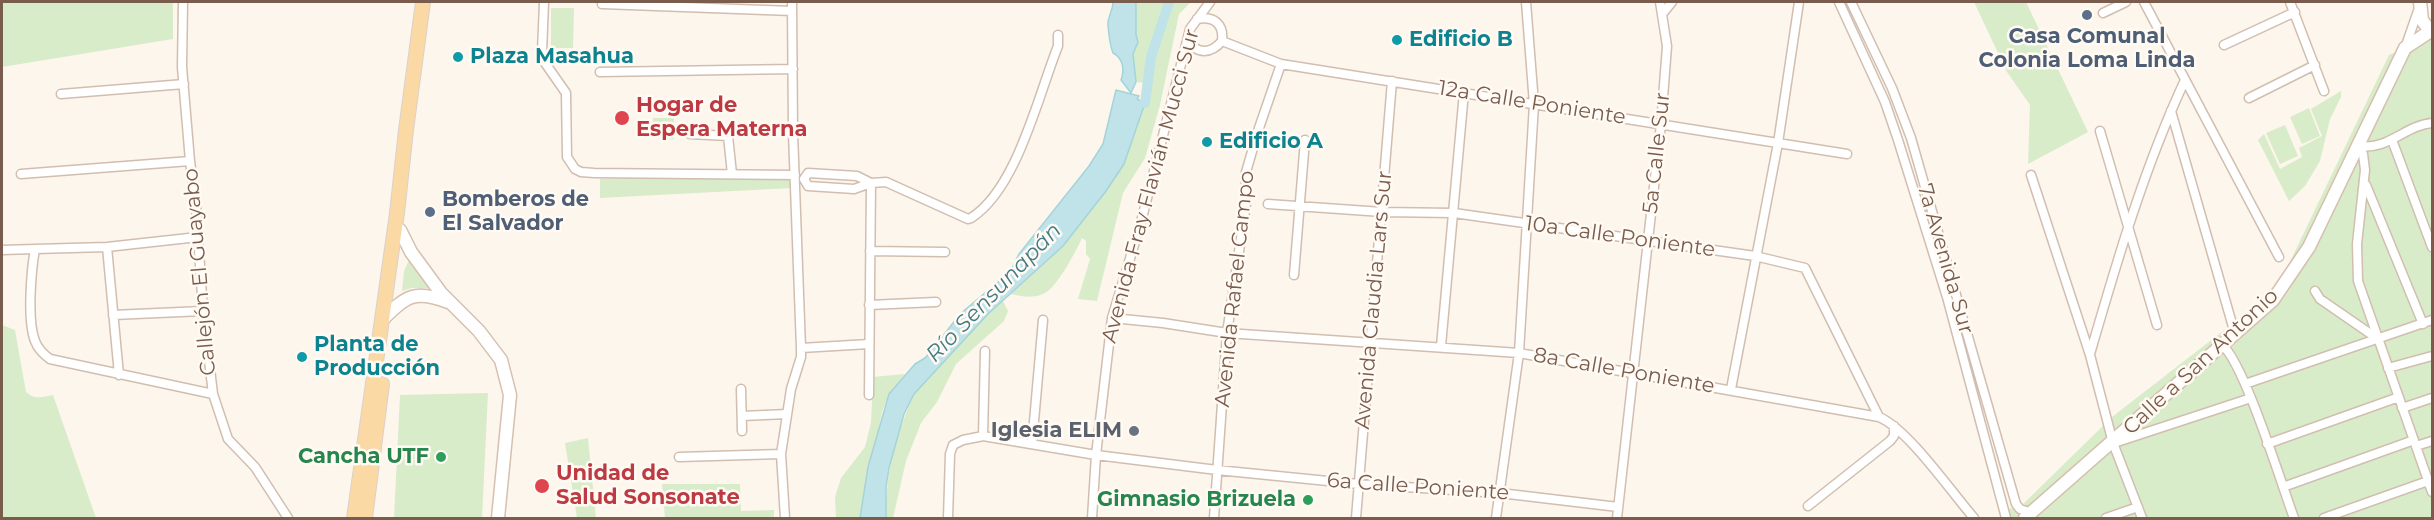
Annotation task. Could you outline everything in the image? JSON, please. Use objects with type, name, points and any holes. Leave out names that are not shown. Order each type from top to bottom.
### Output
[{"type":"main road","points":[[365,519],[423,2]]},
{"type":"main road","points":[[354,519],[400,230],[431,2]]},
{"type":"street","name":"Callejón El Guayabo","points":[[183,2],[184,84],[198,237],[202,311],[213,394],[228,439],[255,467],[288,519]]},
{"type":"street","points":[[544,2],[543,60],[566,93],[567,157],[574,169],[581,172],[798,177],[808,173],[857,176],[871,183]]},
{"type":"street","name":"Avenida Fray Flavián Mucci Sur","points":[[1092,519],[1096,455],[1112,318],[1141,222],[1190,29],[1210,2]]},
{"type":"street","points":[[1496,519],[1519,352],[1534,104],[1526,2]]},
{"type":"street","name":"5a Calle Sur","points":[[1617,519],[1661,124],[1667,46],[1660,2]]},
{"type":"street","points":[[1663,13],[1672,2]]},
{"type":"street","points":[[1731,389],[1778,143],[1799,2]]},
{"type":"street","name":"7a Avenida Sur","points":[[1839,2],[1885,102],[1898,140],[1947,297],[2006,519]]},
{"type":"street","name":"7a Avenida Sur","points":[[1851,2],[1892,88],[1911,138],[2016,504],[2028,516]]},
{"type":"street","points":[[2103,13],[2126,2]]},
{"type":"street","points":[[2144,2],[2280,257]]},
{"type":"street","points":[[2290,2],[2316,65],[2324,91]]},
{"type":"street","points":[[2404,48],[2431,31],[2422,20],[2421,2]]},
{"type":"street","points":[[2404,48],[2421,2]]},
{"type":"street","points":[[602,4],[792,6],[801,348],[781,454],[785,519]]},
{"type":"street","points":[[2224,45],[2295,12]]},
{"type":"street","points":[[1188,40],[1192,47],[1208,52],[1216,49],[1222,41],[1220,26],[1214,20],[1206,17],[1197,19]]},
{"type":"street","points":[[798,177],[808,186],[833,188],[854,189],[871,183],[886,182],[968,219],[976,215],[997,192],[1013,164],[1058,46],[1058,35]]},
{"type":"street","name":"12a Calle Poniente","points":[[1222,41],[1281,64],[1847,154]]},
{"type":"street","name":"Calle a San Antonio","points":[[2028,516],[2273,300],[2309,248],[2404,48]]},
{"type":"street","name":"Avenida Rafael Campo","points":[[1214,519],[1227,333],[1246,204],[1246,172],[1281,64]]},
{"type":"street","points":[[2249,98],[2316,65]]},
{"type":"street","points":[[600,72],[793,69]]},
{"type":"street","points":[[2090,355],[2128,225],[2185,80]]},
{"type":"street","name":"Avenida Claudia Lars Sur","points":[[1356,519],[1392,81]]},
{"type":"street","points":[[61,94],[184,84]]},
{"type":"street","points":[[1441,345],[1464,92]]},
{"type":"street","points":[[2171,111],[2235,334]]},
{"type":"street","points":[[2359,146],[2369,148],[2392,140],[2415,127],[2432,123]]},
{"type":"street","points":[[2100,131],[2157,325]]},
{"type":"street","points":[[690,134],[728,136],[732,174]]},
{"type":"street","points":[[1294,275],[1305,140]]},
{"type":"street","points":[[2392,140],[2433,247]]},
{"type":"street","points":[[2324,519],[2431,485],[2357,275],[2357,244],[2365,182],[2365,161],[2359,146]]},
{"type":"street","points":[[21,174],[190,161]]},
{"type":"street","points":[[2031,174],[2090,355],[2113,443],[2142,519]]},
{"type":"street","points":[[2365,182],[2423,324]]},
{"type":"street","points":[[869,395],[871,183]]},
{"type":"street","name":"10a Calle Poniente","points":[[1268,204],[1382,212],[1454,213],[1755,256],[1805,268],[1879,417]]},
{"type":"street","points":[[400,230],[411,252],[441,293],[479,331],[501,360],[510,395],[498,519]]},
{"type":"street","points":[[2,250],[107,247],[198,237]]},
{"type":"street","points":[[107,247],[119,375]]},
{"type":"street","points":[[35,249],[31,274],[32,333],[35,344],[42,353],[50,359],[213,394]]},
{"type":"street","points":[[870,251],[945,252]]},
{"type":"street","points":[[2315,291],[2320,299],[2378,339]]},
{"type":"street","points":[[386,316],[408,298],[417,296],[429,295],[452,304]]},
{"type":"street","points":[[869,305],[936,302]]},
{"type":"street","points":[[113,315],[202,311]]},
{"type":"street","name":"8a Calle Poniente","points":[[1112,318],[1227,333],[1371,343],[1441,345],[1519,352],[1879,417],[1906,437],[1974,519]]},
{"type":"street","points":[[1032,444],[1043,320]]},
{"type":"street","points":[[2245,384],[2432,321]]},
{"type":"street","points":[[801,348],[869,344]]},
{"type":"street","points":[[2222,345],[2230,353],[2251,398],[2294,519]]},
{"type":"street","points":[[948,519],[950,454],[953,446],[963,440],[983,436],[985,351]]},
{"type":"street","points":[[2388,368],[2433,356]]},
{"type":"street","points":[[741,389],[742,431]]},
{"type":"street","points":[[2267,444],[2399,397]]},
{"type":"street","points":[[2113,443],[2251,398]]},
{"type":"street","points":[[2402,408],[2433,398]]},
{"type":"street","points":[[742,416],[788,414]]},
{"type":"street","points":[[1808,506],[1890,441],[1894,436],[1894,426]]},
{"type":"street","name":"6a Calle Poniente","points":[[983,436],[1096,455],[1217,470],[1358,484],[1500,493],[1618,507]]},
{"type":"street","points":[[2283,487],[2415,443],[2433,441]]},
{"type":"street","points":[[679,457],[781,454]]},
{"type":"street","points":[[2106,519],[2138,507]]},
{"type":"green space","points":[[2,2],[173,2],[173,39],[2,67]]},
{"type":"green space","points":[[1136,2],[1167,2],[1149,56],[1146,83],[1136,82],[1133,54],[1138,42]]},
{"type":"green space","points":[[1169,2],[1191,2],[1179,14],[1160,105],[1145,158],[1123,193],[1097,301],[1078,299],[1090,259],[1086,254],[1086,241],[1082,238],[1062,274],[1048,291],[1035,296],[1011,294],[1063,246],[1124,164],[1145,103],[1151,57]]},
{"type":"green space","points":[[1974,2],[2026,2],[2088,132],[2028,164],[2030,105],[2007,72]]},
{"type":"green space","points":[[551,8],[574,8],[573,48],[551,48]]},
{"type":"green space","points":[[2432,37],[2432,518],[2008,518],[2009,508],[2017,510],[2112,417],[2277,289],[2389,55]]},
{"type":"green space","points":[[2341,91],[2341,97],[2330,119],[2320,161],[2305,186],[2289,201],[2258,140],[2264,134],[2280,169],[2302,157],[2299,148],[2322,136],[2311,109]]},
{"type":"green space","points":[[2309,108],[2320,136],[2302,144],[2290,117]]},
{"type":"green space","points":[[653,118],[674,118],[674,139],[664,140],[663,135],[654,135]]},
{"type":"green space","points":[[2285,125],[2298,156],[2280,164],[2266,133]]},
{"type":"green space","points":[[793,175],[792,188],[600,198],[600,179]]},
{"type":"green space","points":[[409,260],[429,288],[412,288],[402,291],[404,271]]},
{"type":"green space","points":[[1003,301],[1008,311],[1004,321],[956,364],[937,402],[921,423],[906,461],[893,518],[886,518],[887,486],[893,455],[915,391],[966,336]]},
{"type":"green space","points":[[2,325],[15,330],[26,392],[36,397],[53,395],[96,518],[2,518]]},
{"type":"green space","points":[[905,374],[889,394],[882,412],[860,518],[836,518],[835,497],[841,478],[865,447],[871,423],[873,377]]},
{"type":"green space","name":"Cancha UTF","points":[[488,393],[482,518],[394,518],[400,395]]},
{"type":"green space","points":[[588,438],[596,518],[577,518],[565,443]]},
{"type":"green space","points":[[662,484],[740,484],[741,511],[774,510],[774,518],[665,518]]},
{"type":"water","points":[[1113,2],[1136,2],[1138,42],[1133,54],[1136,82],[1131,93],[1121,80],[1122,65],[1113,53],[1110,42],[1108,22]]},
{"type":"water","name":"Río Sensunapán","points":[[1116,90],[1139,96],[1137,99],[1145,103],[1124,164],[1063,246],[988,314],[914,394],[904,414],[889,468],[886,487],[886,518],[860,518],[868,467],[889,394],[915,364],[925,358],[960,314],[1010,272],[1019,254],[1089,166],[1103,144]]},
{"type":"waterway","points":[[1145,103],[1151,57],[1169,2]]},
{"type":"place","name":"Casa Comunal Colonia Loma Linda","points":[[2087,15]]},
{"type":"place","name":"Edificio B","points":[[1397,40]]},
{"type":"place","name":"Plaza Masahua","points":[[458,57]]},
{"type":"place","name":"Hogar de Espera Materna","points":[[622,118]]},
{"type":"place","name":"Edificio A","points":[[1207,142]]},
{"type":"place","name":"Bomberos de El Salvador","points":[[430,212]]},
{"type":"place","name":"Planta de Producción","points":[[302,357]]},
{"type":"place","name":"Iglesia ELIM","points":[[1134,431]]},
{"type":"place","name":"Cancha UTF","points":[[441,457]]},
{"type":"place","name":"Unidad de Salud Sonsonate","points":[[542,486]]},
{"type":"place","name":"Gimnasio Brizuela","points":[[1308,500]]}]
